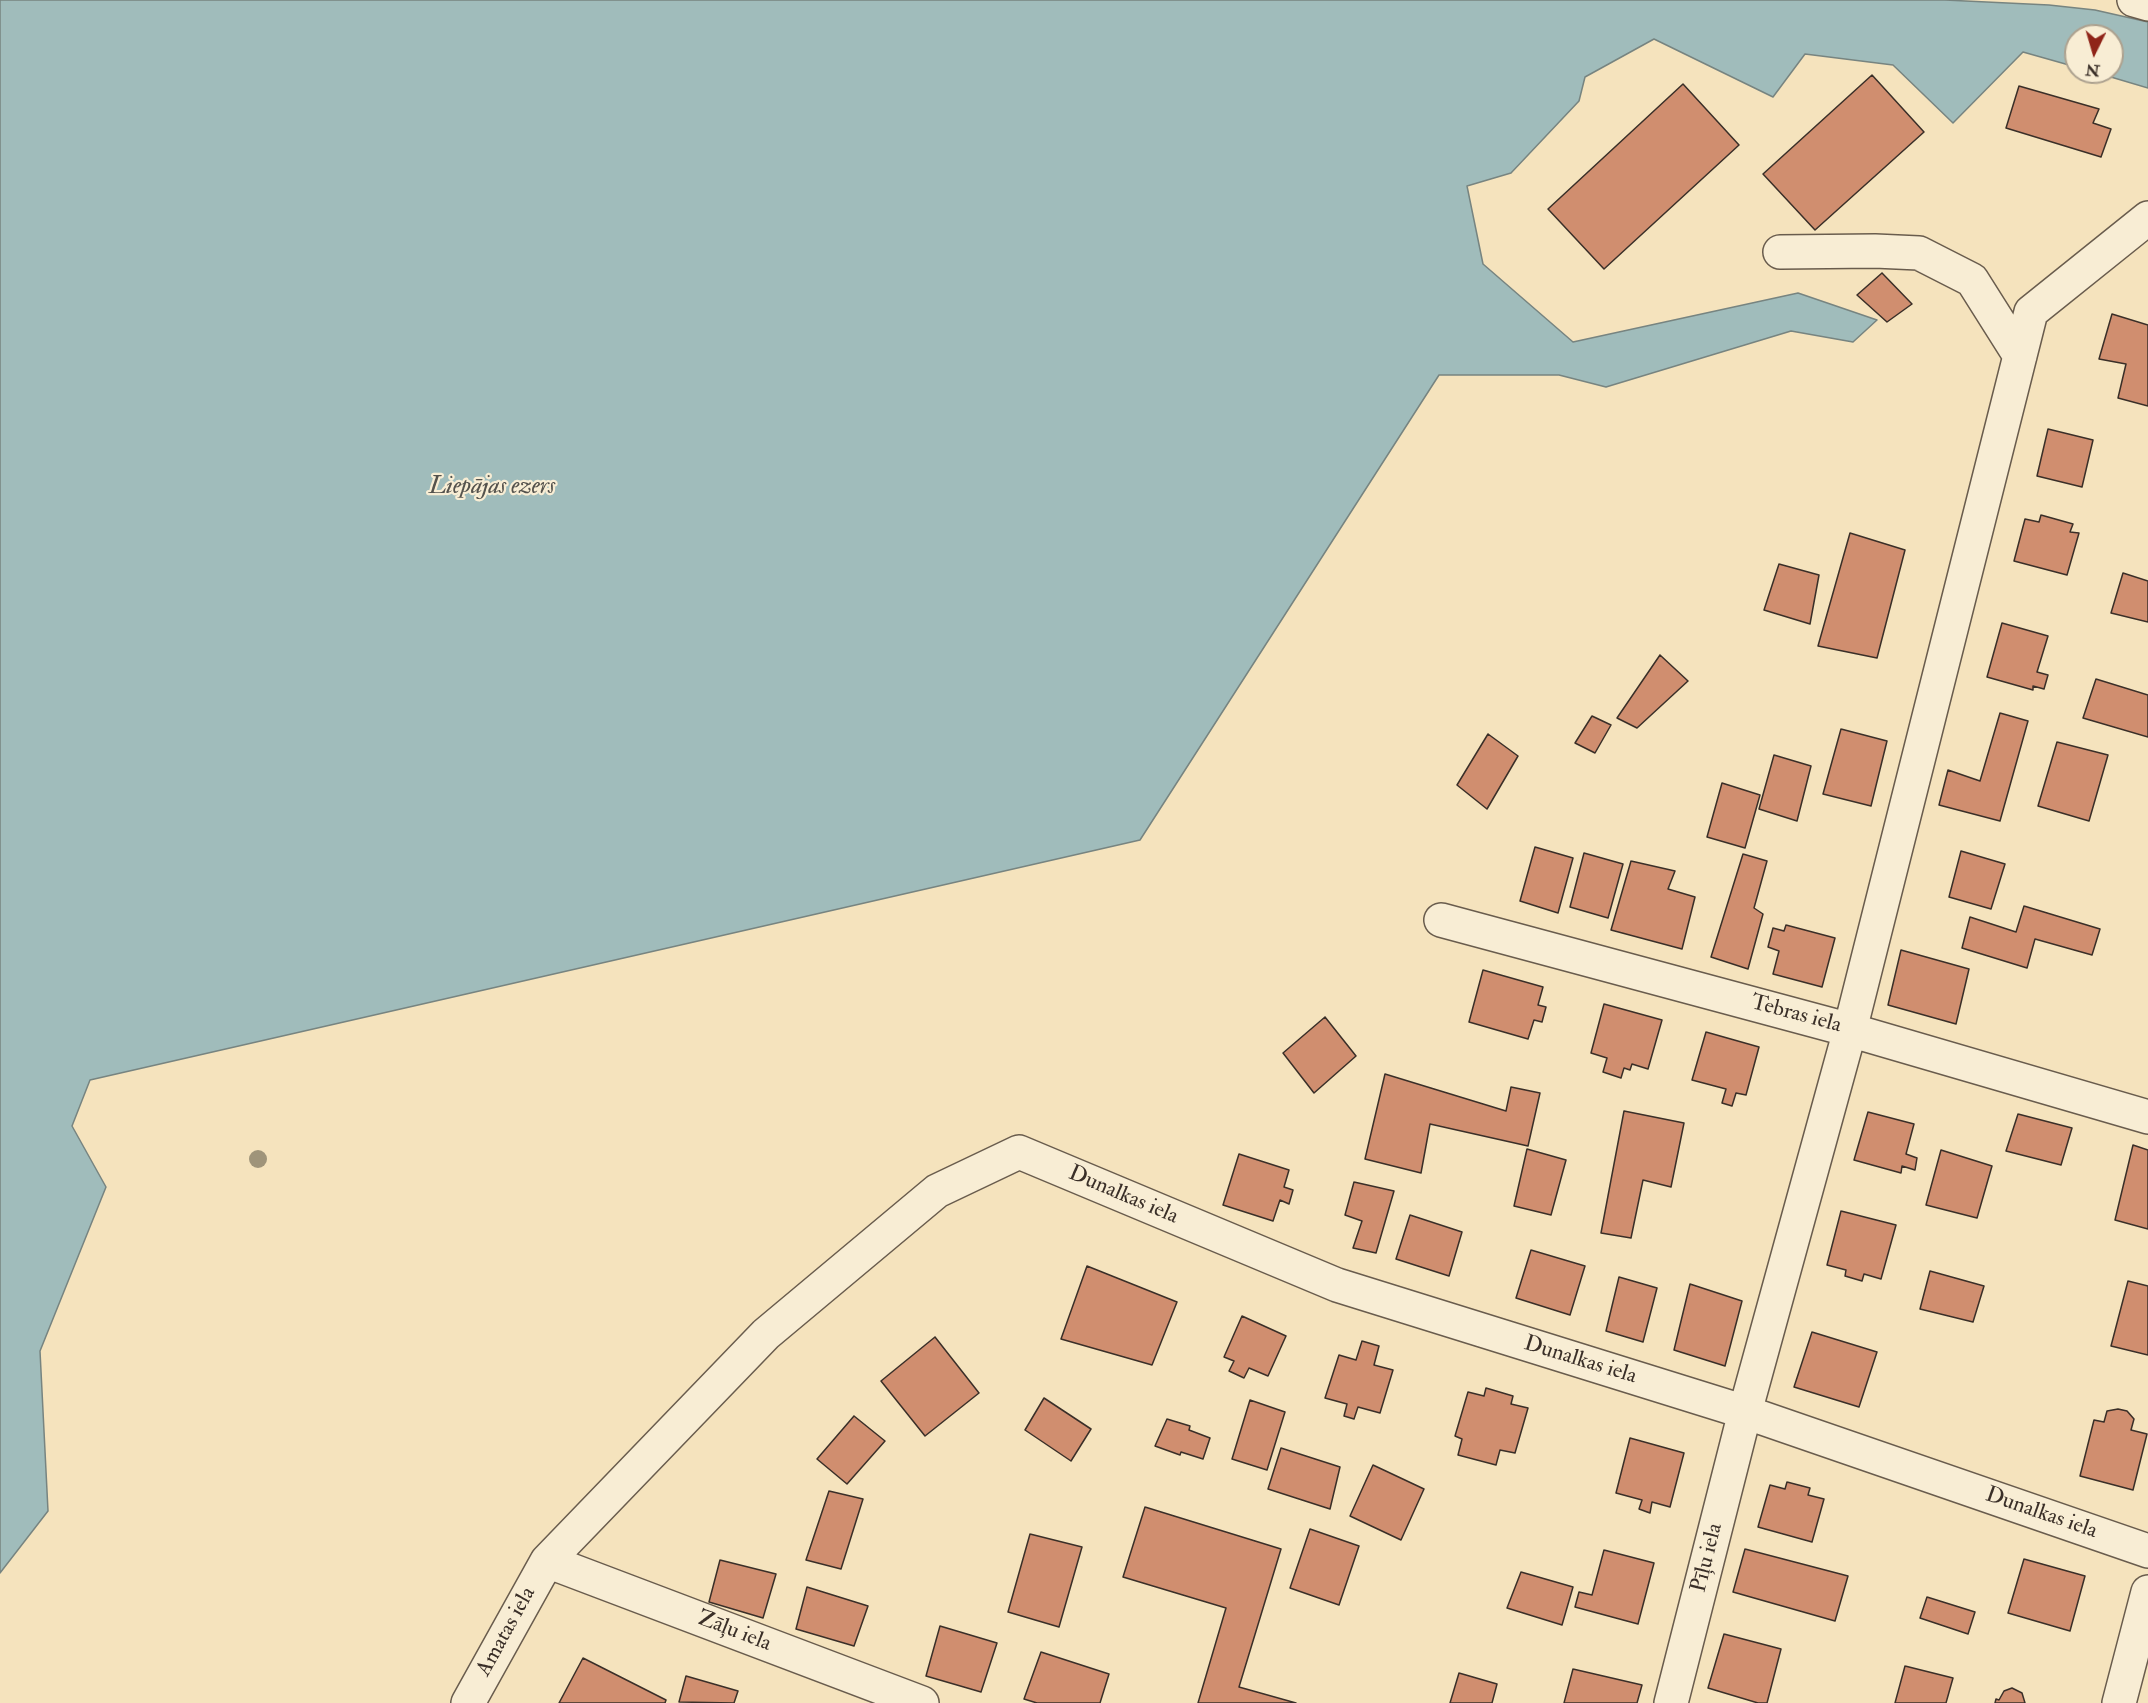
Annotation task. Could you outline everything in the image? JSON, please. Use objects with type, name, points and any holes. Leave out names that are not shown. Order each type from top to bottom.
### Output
[{"type":"street","points":[[2134,0],[2148,3]]},
{"type":"street","name":"Pīļu iela","points":[[1671,1703],[1745,1412],[1850,1030],[2031,312],[2148,218]]},
{"type":"street","points":[[1780,252],[1875,250],[1920,253],[1972,280],[2020,356]]},
{"type":"street","name":"Tebras iela","points":[[1441,920],[1850,1030],[2148,1117]]},
{"type":"street","name":"Dunalkas iela","points":[[1019,1152],[1337,1285],[1745,1412],[2148,1551]]},
{"type":"street","name":"Amatas iela","points":[[468,1703],[547,1561],[766,1334],[937,1191],[1019,1152]]},
{"type":"street","name":"Zāļu iela","points":[[547,1561],[922,1703]]},
{"type":"street","points":[[2119,1703],[2148,1592]]},
{"type":"water","name":"Liepājas ezers","points":[[0,0],[1945,0],[2049,5],[2095,10],[2148,22],[2148,88],[2124,81],[2124,24],[2064,24],[2064,64],[2023,52],[1953,123],[1893,65],[1805,54],[1773,97],[1654,39],[1585,77],[1579,101],[1511,173],[1467,186],[1483,264],[1573,342],[1798,293],[1877,320],[1853,342],[1791,331],[1606,387],[1559,375],[1439,375],[1140,840],[90,1080],[72,1126],[106,1187],[40,1351],[48,1511],[0,1573]]},
{"type":"building","points":[[1872,75],[1924,132],[1815,230],[1763,174]]},
{"type":"building","points":[[1683,84],[1739,145],[1604,269],[1548,209]]},
{"type":"building","points":[[2019,86],[2099,109],[2093,123],[2111,129],[2101,157],[2006,128]]},
{"type":"building","points":[[1882,273],[1912,304],[1887,322],[1857,295]]},
{"type":"building","points":[[2112,314],[2148,325],[2148,406],[2118,398],[2126,364],[2099,359]]},
{"type":"building","points":[[2048,429],[2093,440],[2082,487],[2037,476]]},
{"type":"building","points":[[2041,515],[2073,524],[2070,532],[2079,533],[2067,575],[2014,561],[2025,519],[2039,522]]},
{"type":"building","points":[[1850,533],[1905,550],[1877,658],[1818,646]]},
{"type":"building","points":[[1779,564],[1819,575],[1810,624],[1764,610]]},
{"type":"building","points":[[2123,573],[2148,581],[2148,622],[2111,613]]},
{"type":"building","points":[[2002,623],[2048,636],[2037,672],[2048,675],[2044,689],[2033,686],[2033,690],[1987,677]]},
{"type":"building","points":[[1660,655],[1688,681],[1637,728],[1617,718]]},
{"type":"building","points":[[2096,679],[2148,695],[2148,737],[2083,718]]},
{"type":"building","points":[[2000,713],[2028,721],[2000,821],[1939,805],[1948,770],[1980,781]]},
{"type":"building","points":[[1592,716],[1611,725],[1595,753],[1575,743]]},
{"type":"building","points":[[1841,729],[1887,741],[1871,806],[1823,794]]},
{"type":"building","points":[[1488,734],[1518,756],[1487,809],[1457,785]]},
{"type":"building","points":[[2057,742],[2108,755],[2089,821],[2038,806]]},
{"type":"building","points":[[1774,755],[1811,766],[1797,821],[1759,809]]},
{"type":"building","points":[[1722,783],[1760,795],[1745,848],[1707,837]]},
{"type":"building","points":[[1535,847],[1573,858],[1558,913],[1520,901]]},
{"type":"building","points":[[1961,851],[2005,864],[1991,909],[1949,897]]},
{"type":"building","points":[[1584,853],[1623,864],[1608,918],[1570,907]]},
{"type":"building","points":[[1743,854],[1767,861],[1754,908],[1763,914],[1748,969],[1711,957]]},
{"type":"building","points":[[1631,861],[1675,871],[1668,889],[1695,897],[1682,949],[1611,930]]},
{"type":"building","points":[[2024,906],[2100,929],[2092,955],[2035,939],[2027,968],[1962,948],[1970,917],[2016,932]]},
{"type":"building","points":[[1786,925],[1835,938],[1822,987],[1773,974],[1779,951],[1768,947],[1773,928],[1784,931]]},
{"type":"building","points":[[1901,950],[1969,969],[1956,1024],[1888,1005]]},
{"type":"building","points":[[1483,970],[1543,987],[1538,1005],[1546,1007],[1542,1022],[1534,1020],[1528,1039],[1469,1022]]},
{"type":"building","points":[[1604,1004],[1662,1020],[1648,1069],[1632,1064],[1630,1070],[1624,1068],[1621,1078],[1603,1072],[1607,1058],[1591,1053]]},
{"type":"building","points":[[1325,1017],[1356,1056],[1314,1093],[1283,1053]]},
{"type":"building","points":[[1706,1032],[1759,1047],[1746,1095],[1736,1093],[1732,1106],[1722,1103],[1726,1089],[1692,1080]]},
{"type":"building","points":[[1385,1074],[1506,1111],[1511,1087],[1540,1093],[1528,1146],[1430,1124],[1421,1173],[1365,1159]]},
{"type":"building","points":[[1624,1111],[1684,1123],[1671,1187],[1643,1180],[1631,1238],[1601,1233]]},
{"type":"building","points":[[1868,1112],[1914,1124],[1906,1154],[1917,1158],[1915,1170],[1902,1166],[1901,1173],[1854,1160]]},
{"type":"building","points":[[2018,1114],[2072,1128],[2061,1165],[2006,1151]]},
{"type":"building","points":[[2133,1145],[2148,1150],[2148,1229],[2115,1220]]},
{"type":"building","points":[[1527,1149],[1566,1160],[1551,1215],[1514,1206]]},
{"type":"building","points":[[1941,1150],[1992,1166],[1977,1218],[1926,1205]]},
{"type":"building","points":[[1239,1154],[1289,1170],[1284,1187],[1293,1190],[1289,1204],[1280,1200],[1273,1221],[1223,1205]]},
{"type":"building","points":[[1354,1182],[1394,1191],[1376,1253],[1353,1248],[1362,1221],[1345,1215]]},
{"type":"building","points":[[1841,1211],[1896,1225],[1881,1279],[1864,1274],[1862,1281],[1845,1276],[1846,1270],[1827,1265]]},
{"type":"building","points":[[1410,1215],[1462,1232],[1449,1276],[1396,1259]]},
{"type":"building","points":[[1531,1250],[1585,1266],[1570,1315],[1516,1298]]},
{"type":"building","points":[[1087,1266],[1177,1302],[1152,1365],[1061,1339]]},
{"type":"building","points":[[1930,1271],[1984,1286],[1973,1322],[1920,1309]]},
{"type":"building","points":[[1619,1277],[1657,1288],[1643,1342],[1606,1331]]},
{"type":"building","points":[[2128,1281],[2148,1286],[2148,1355],[2111,1346]]},
{"type":"building","points":[[1690,1284],[1742,1301],[1725,1366],[1674,1350]]},
{"type":"building","points":[[1242,1316],[1286,1336],[1268,1376],[1249,1368],[1244,1378],[1229,1371],[1234,1361],[1224,1357]]},
{"type":"building","points":[[1812,1332],[1877,1352],[1859,1407],[1794,1387]]},
{"type":"building","points":[[935,1337],[979,1393],[925,1436],[881,1381]]},
{"type":"building","points":[[1362,1341],[1379,1346],[1374,1365],[1393,1370],[1380,1413],[1358,1407],[1354,1419],[1344,1416],[1347,1404],[1325,1398],[1339,1355],[1356,1360]]},
{"type":"building","points":[[1486,1388],[1513,1396],[1511,1404],[1528,1408],[1515,1453],[1500,1450],[1496,1465],[1458,1455],[1462,1439],[1455,1436],[1468,1392],[1484,1396]]},
{"type":"building","points":[[1044,1398],[1091,1429],[1071,1461],[1025,1430]]},
{"type":"building","points":[[1250,1400],[1285,1412],[1267,1470],[1232,1459]]},
{"type":"building","points":[[2118,1409],[2127,1411],[2134,1419],[2131,1430],[2147,1434],[2133,1490],[2080,1476],[2094,1420],[2104,1422],[2107,1411]]},
{"type":"building","points":[[854,1416],[885,1441],[847,1484],[817,1459]]},
{"type":"building","points":[[1167,1419],[1190,1426],[1189,1430],[1210,1438],[1203,1459],[1181,1452],[1180,1455],[1155,1446]]},
{"type":"building","points":[[1630,1438],[1684,1453],[1670,1507],[1652,1502],[1650,1513],[1639,1509],[1642,1500],[1616,1493]]},
{"type":"building","points":[[1281,1448],[1340,1467],[1330,1509],[1268,1489]]},
{"type":"building","points":[[1373,1465],[1424,1489],[1401,1540],[1350,1516]]},
{"type":"building","points":[[1787,1482],[1810,1488],[1808,1495],[1824,1499],[1812,1542],[1758,1527],[1770,1485],[1785,1489]]},
{"type":"building","points":[[829,1491],[863,1499],[841,1569],[806,1560]]},
{"type":"building","points":[[1145,1507],[1281,1549],[1239,1687],[1296,1703],[1198,1703],[1226,1608],[1123,1577]]},
{"type":"building","points":[[1310,1529],[1359,1546],[1339,1605],[1290,1588]]},
{"type":"building","points":[[1030,1534],[1082,1547],[1059,1627],[1008,1612]]},
{"type":"building","points":[[1745,1549],[1848,1576],[1835,1621],[1733,1592]]},
{"type":"building","points":[[1604,1550],[1654,1563],[1638,1624],[1575,1607],[1579,1592],[1592,1595]]},
{"type":"building","points":[[2024,1559],[2085,1576],[2070,1631],[2008,1613]]},
{"type":"building","points":[[720,1560],[776,1574],[763,1618],[709,1602]]},
{"type":"building","points":[[1521,1572],[1573,1587],[1562,1625],[1507,1608]]},
{"type":"building","points":[[807,1587],[868,1606],[854,1646],[796,1629]]},
{"type":"building","points":[[1927,1597],[1975,1612],[1968,1634],[1920,1618]]},
{"type":"building","points":[[940,1626],[997,1643],[981,1692],[926,1676]]},
{"type":"building","points":[[1724,1634],[1781,1649],[1767,1703],[1758,1703],[1708,1688]]},
{"type":"building","points":[[1041,1652],[1109,1674],[1100,1703],[1037,1703],[1024,1699]]},
{"type":"building","points":[[583,1658],[666,1700],[665,1703],[559,1703]]},
{"type":"building","points":[[1905,1666],[1953,1678],[1946,1703],[1895,1703]]},
{"type":"building","points":[[1573,1669],[1642,1685],[1637,1703],[1564,1703]]},
{"type":"building","points":[[1459,1673],[1497,1684],[1492,1703],[1450,1703]]},
{"type":"building","points":[[686,1676],[738,1691],[734,1703],[679,1702]]},
{"type":"building","points":[[2012,1688],[2022,1693],[2025,1703],[1995,1703],[2004,1691]]}]
